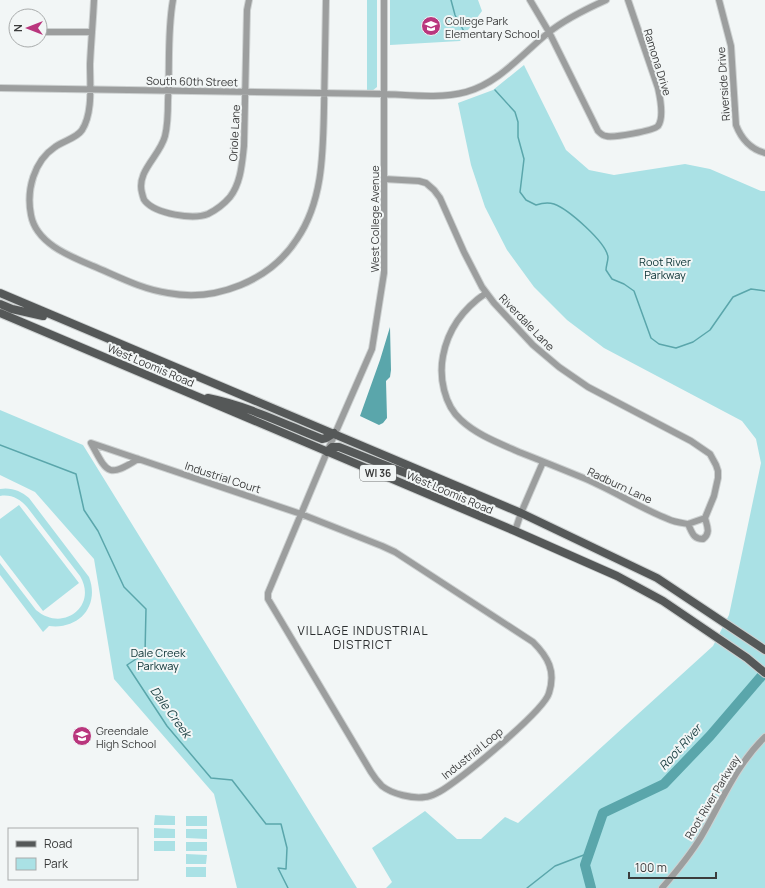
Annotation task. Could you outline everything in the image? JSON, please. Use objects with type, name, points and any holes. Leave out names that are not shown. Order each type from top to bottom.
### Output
[{"type":"main road","name":"West Loomis Road","points":[[0,293],[521,513],[657,578],[765,650]]},
{"type":"main road","points":[[0,304],[65,321]]},
{"type":"main road","name":"West Loomis Road","points":[[0,313],[515,531],[616,576],[663,601],[744,656],[765,673]]},
{"type":"main road","points":[[190,394],[224,401],[254,411],[322,439],[334,433]]},
{"type":"main road","points":[[326,452],[332,447],[338,447],[435,484],[483,496]]},
{"type":"street","points":[[94,0],[89,90],[90,106],[87,121],[81,133],[54,148],[41,161],[32,181],[29,200],[31,217],[39,234],[65,254],[140,286],[167,293],[193,296],[222,292],[244,284],[265,271],[283,257],[307,224],[321,172],[325,93],[326,0]]},
{"type":"street","name":"Oriole Lane","points":[[173,0],[169,36],[169,92],[167,125],[164,140],[144,173],[141,182],[141,191],[144,200],[154,208],[172,215],[189,216],[207,214],[221,206],[230,197],[236,186],[242,165],[244,152],[246,92],[247,10],[249,0]]},
{"type":"street","name":"West College Avenue","points":[[326,452],[372,349],[384,273],[384,0]]},
{"type":"street","name":"Ramona Drive","points":[[530,0],[549,32],[598,132],[604,136],[652,129],[658,125],[660,118],[660,97],[628,0]]},
{"type":"street","name":"South 60th Street","points":[[0,88],[169,92],[442,95],[466,92],[490,81],[549,32],[584,10],[606,0]]},
{"type":"street","name":"Riverside Drive","points":[[719,0],[731,46],[736,125],[741,136],[749,145],[765,153]]},
{"type":"street","points":[[48,32],[92,32]]},
{"type":"street","points":[[0,92],[12,88]]},
{"type":"street","name":"Riverdale Lane","points":[[384,179],[419,181],[426,183],[434,190],[440,198],[464,252],[486,293],[533,345],[565,371],[604,396],[691,441],[710,454],[716,465],[718,478],[714,496],[705,518]]},
{"type":"street","name":"Radburn Lane","points":[[486,293],[474,302],[456,322],[448,338],[442,362],[443,387],[451,406],[461,420],[478,433],[588,480],[669,520],[688,524]]},
{"type":"street","name":"Industrial Court","points":[[138,459],[119,471],[109,470],[100,461],[91,443],[301,514]]},
{"type":"street","name":"Industrial Loop","points":[[301,514],[395,552],[533,642],[547,658],[552,675],[549,694],[538,709],[469,770],[440,792],[427,797],[408,797],[386,789],[381,785],[371,772],[343,727],[268,599],[268,593],[326,452]]},
{"type":"street","points":[[515,531],[521,513],[543,462]]},
{"type":"street","points":[[705,518],[708,534],[703,539],[696,538],[693,536],[688,524],[705,518]]},
{"type":"street","name":"Root River Parkway","points":[[662,888],[680,868],[701,838],[736,773],[754,748],[765,737]]},
{"type":"green space","points":[[367,0],[377,0],[377,87],[372,91],[367,91]]},
{"type":"green space","name":"College Park Elementary School","points":[[390,0],[478,0],[482,11],[460,41],[390,45]]},
{"type":"green space","name":"Root River Parkway","points":[[524,65],[566,150],[589,170],[614,175],[685,164],[710,169],[761,191],[765,191],[765,888],[386,888],[392,882],[372,848],[425,811],[457,839],[481,839],[505,817],[518,823],[713,646],[729,615],[761,463],[756,439],[742,421],[604,348],[567,320],[534,287],[507,250],[485,207],[471,165],[458,103],[493,90]]},
{"type":"green space","name":"Dale Creek Parkway","points":[[0,410],[83,445],[357,888],[237,888],[214,794],[114,679],[94,559],[35,492],[0,475]]},
{"type":"green space","points":[[0,489],[16,490],[29,498],[89,577],[92,588],[92,597],[89,606],[78,620],[60,626],[49,626],[43,632],[0,575],[0,563],[36,610],[46,616],[57,619],[67,617],[75,613],[81,606],[85,597],[84,587],[80,576],[27,507],[15,498],[0,496]]},
{"type":"green space","points":[[19,505],[79,583],[43,611],[0,555],[0,519]]},
{"type":"green space","points":[[155,815],[175,816],[175,825],[154,825]]},
{"type":"green space","points":[[186,816],[207,816],[207,826],[186,826]]},
{"type":"green space","points":[[154,828],[175,829],[175,838],[154,838]]},
{"type":"green space","points":[[186,829],[207,829],[207,839],[186,838]]},
{"type":"green space","points":[[154,841],[175,841],[175,851],[154,851]]},
{"type":"green space","points":[[186,842],[207,842],[207,851],[186,851]]},
{"type":"green space","points":[[186,854],[207,855],[206,864],[186,864]]},
{"type":"green space","points":[[186,867],[206,867],[206,877],[186,877]]},
{"type":"shaded area","points":[[390,327],[391,370],[390,377],[386,381],[387,418],[379,425],[360,416]]},
{"type":"waterway","points":[[451,0],[455,15],[466,35]]},
{"type":"waterway","points":[[495,90],[515,112],[518,122],[518,137],[524,159],[520,192],[526,200],[536,205],[550,203],[560,207],[577,219],[594,235],[606,251],[608,257],[606,270],[612,279],[624,284],[634,291],[651,338],[659,344],[676,348],[693,342],[710,330],[733,297],[751,289],[765,291]]},
{"type":"waterway","name":"Dale Creek","points":[[0,445],[76,474],[84,510],[98,531],[124,587],[146,609],[145,653],[127,665],[167,726],[211,778],[232,780],[266,824],[281,824],[287,848],[286,869],[278,868],[288,888]]},
{"type":"waterway","name":"Root River","points":[[591,888],[585,865],[603,813],[664,784],[710,736],[765,672]]},
{"type":"waterway","name":"Dale Creek","points":[[527,888],[555,866],[589,853]]},
{"type":"place","name":"College Park Elementary School","points":[[431,26]]},
{"type":"place","name":"Greendale High School","points":[[82,736]]},
{"type":"district","name":"VILLAGE INDUSTRIAL DISTRICT","points":[[363,637]]}]
